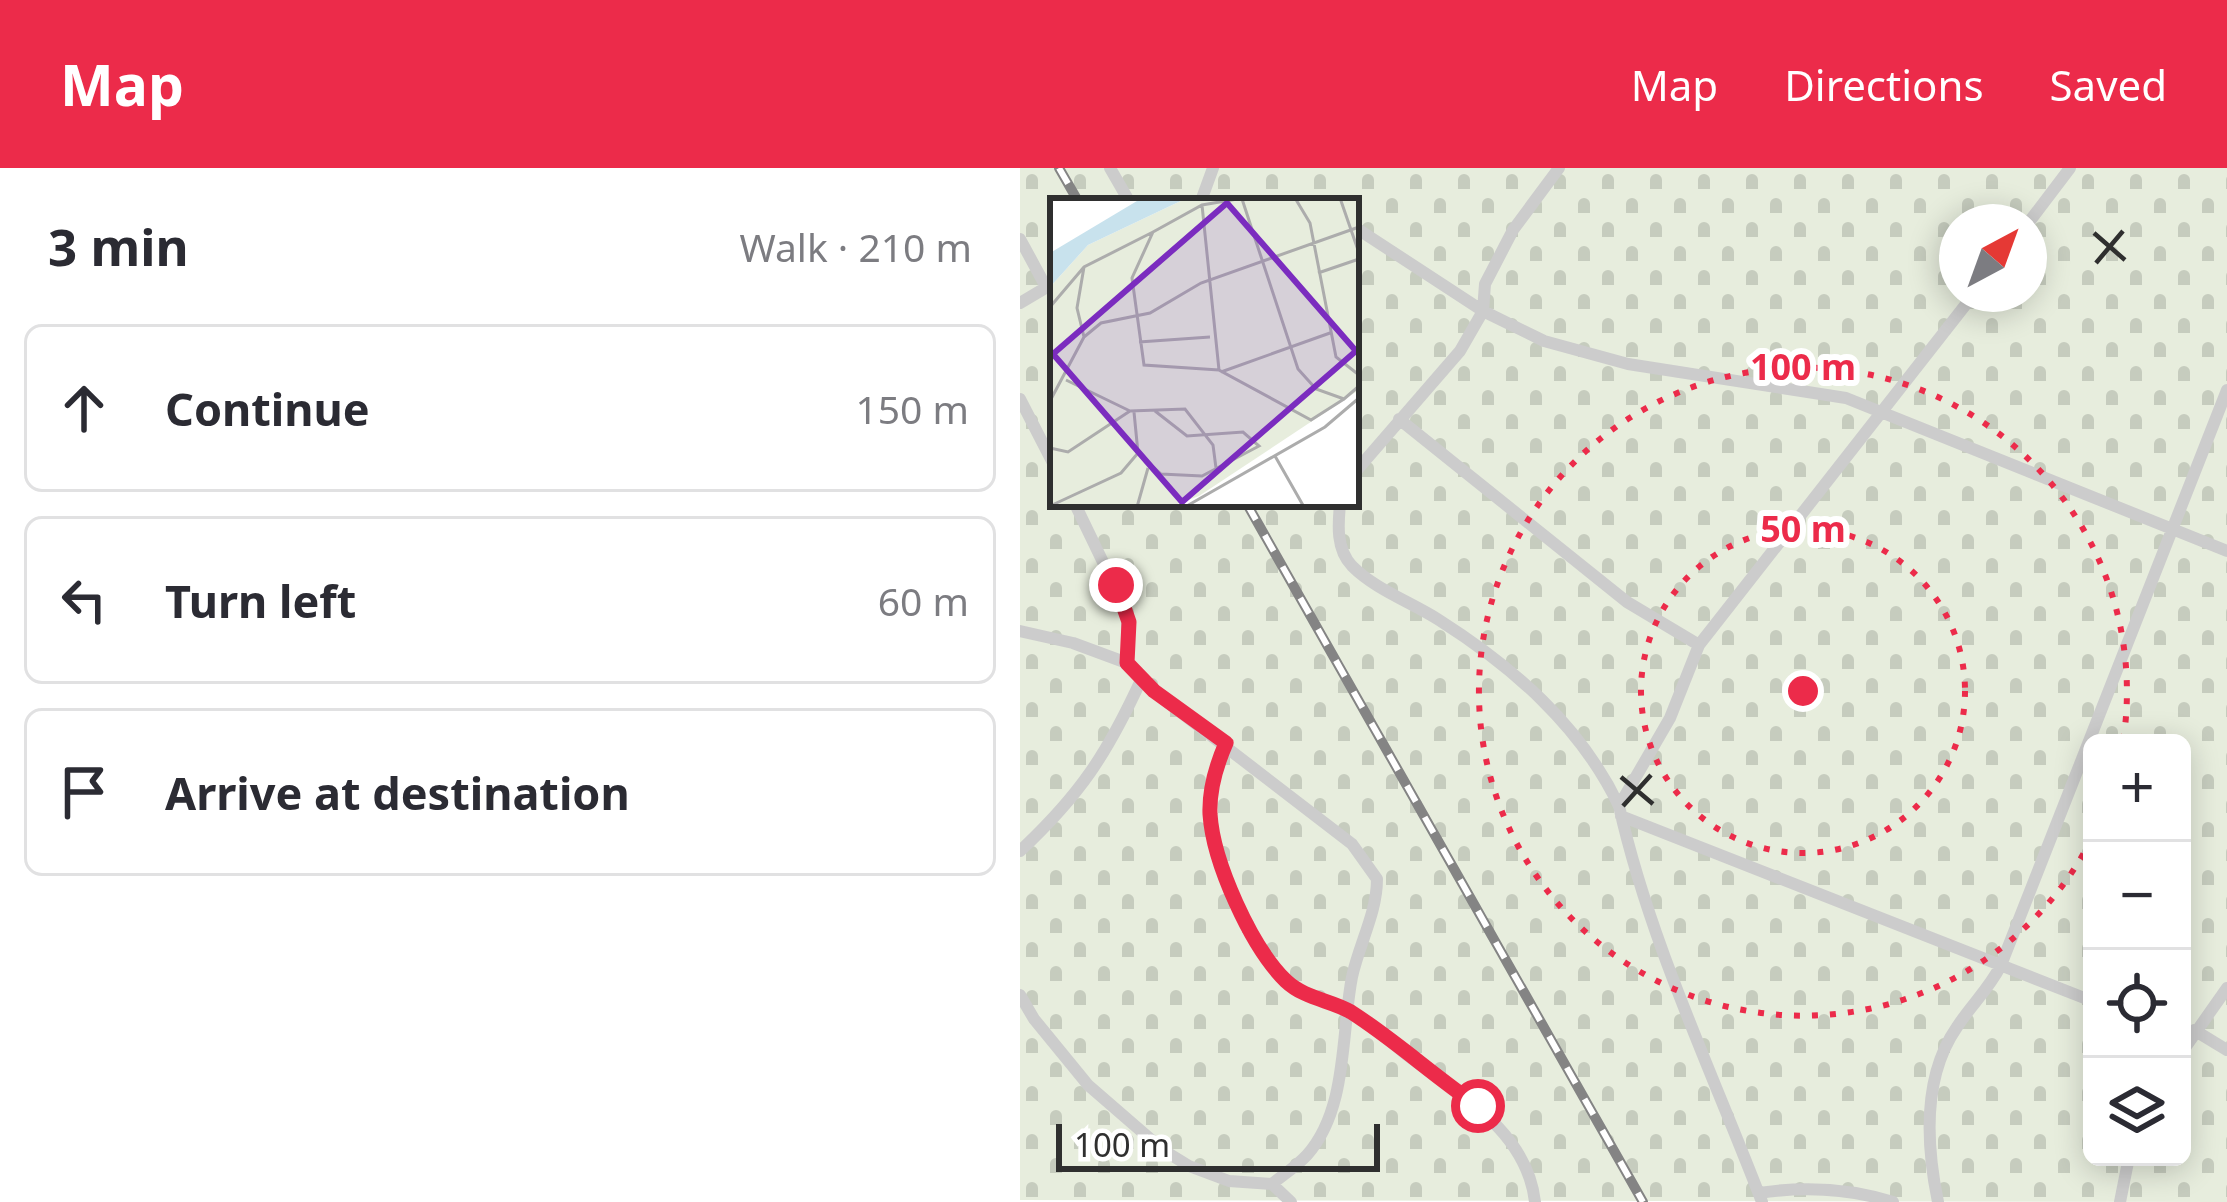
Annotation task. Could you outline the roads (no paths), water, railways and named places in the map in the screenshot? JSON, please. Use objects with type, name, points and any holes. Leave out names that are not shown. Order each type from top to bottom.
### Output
[{"type":"lane","points":[[1110,168],[1127,198]]},
{"type":"lane","points":[[1202,198],[1213,168]]},
{"type":"lane","points":[[1359,467],[1460,351],[1483,311],[1485,284],[1513,230],[1559,168]]},
{"type":"lane","points":[[2043,204],[2070,168]]},
{"type":"lane","points":[[1359,230],[1483,311],[1544,341],[1684,374],[1825,392],[2227,551]]},
{"type":"lane","points":[[1020,239],[1050,285],[1020,303]]},
{"type":"lane","points":[[1620,811],[1670,718],[1700,645],[1960,312]]},
{"type":"lane","points":[[1938,1202],[1929,1110],[1935,1073],[1956,1027],[2001,965],[2227,390]]},
{"type":"lane","points":[[1020,399],[1050,457]]},
{"type":"lane","points":[[1399,419],[1627,602],[1700,645]]},
{"type":"lane","points":[[1076,507],[1126,613],[1127,663]]},
{"type":"lane","points":[[1340,507],[1339,536],[1353,567],[1438,619],[1515,675],[1587,748],[1620,811],[1664,953],[1760,1198],[1823,1188],[1863,1192],[1893,1202]]},
{"type":"lane","points":[[1020,632],[1073,643],[1127,663],[1141,680],[1352,844],[1372,867],[1377,879],[1374,906],[1353,972],[1338,1083],[1324,1125],[1307,1155],[1271,1184]]},
{"type":"lane","points":[[1020,851],[1096,768],[1141,680]]},
{"type":"lane","points":[[1226,743],[1214,773],[1210,819],[1216,850],[1265,956],[1290,985],[1347,1009],[1478,1106],[1502,1130],[1528,1172],[1535,1202]]},
{"type":"lane","points":[[1620,811],[2083,997]]},
{"type":"lane","points":[[2191,1035],[2227,988]]},
{"type":"lane","points":[[1020,995],[1088,1085],[1163,1150],[1214,1176],[1271,1184],[1291,1202]]},
{"type":"lane","points":[[2191,1041],[2227,1050]]},
{"type":"lane","points":[[2120,1202],[2127,1166]]},
{"type":"railway","points":[[1059,168],[1076,198]]},
{"type":"railway","points":[[1249,507],[1643,1202]]}]
